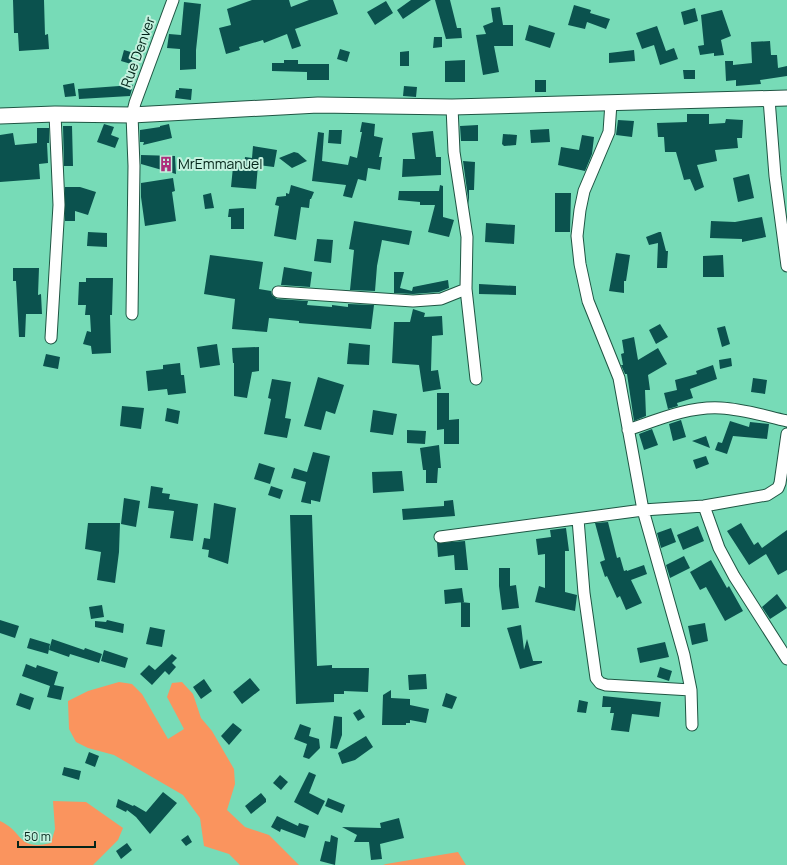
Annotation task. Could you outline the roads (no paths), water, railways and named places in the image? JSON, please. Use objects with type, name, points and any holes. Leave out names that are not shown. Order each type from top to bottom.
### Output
[{"type":"main road","points":[[0,116],[55,114],[132,115],[318,105],[452,106],[787,98]]},
{"type":"street","name":"Rue Denver","points":[[132,314],[134,166],[132,115],[135,103],[173,0]]},
{"type":"street","points":[[769,99],[775,176],[787,266]]},
{"type":"street","points":[[611,103],[609,132],[584,191],[577,236],[584,286],[619,378],[643,510],[684,655],[691,690],[692,725]]},
{"type":"street","points":[[452,106],[454,152],[467,237],[466,289],[476,379]]},
{"type":"street","points":[[51,338],[59,204],[55,114]]},
{"type":"street","points":[[278,292],[413,301],[441,299],[466,289]]},
{"type":"street","points":[[628,430],[677,414],[702,408],[743,410],[787,421]]},
{"type":"street","points":[[440,536],[643,510],[704,506],[774,492],[778,488],[780,482],[787,434]]},
{"type":"street","points":[[704,506],[719,548],[734,576],[786,655]]},
{"type":"street","points":[[578,519],[584,593],[596,678],[600,683],[606,685],[691,690]]},
{"type":"place","name":"MrEmmanuel","points":[[166,164]]}]
